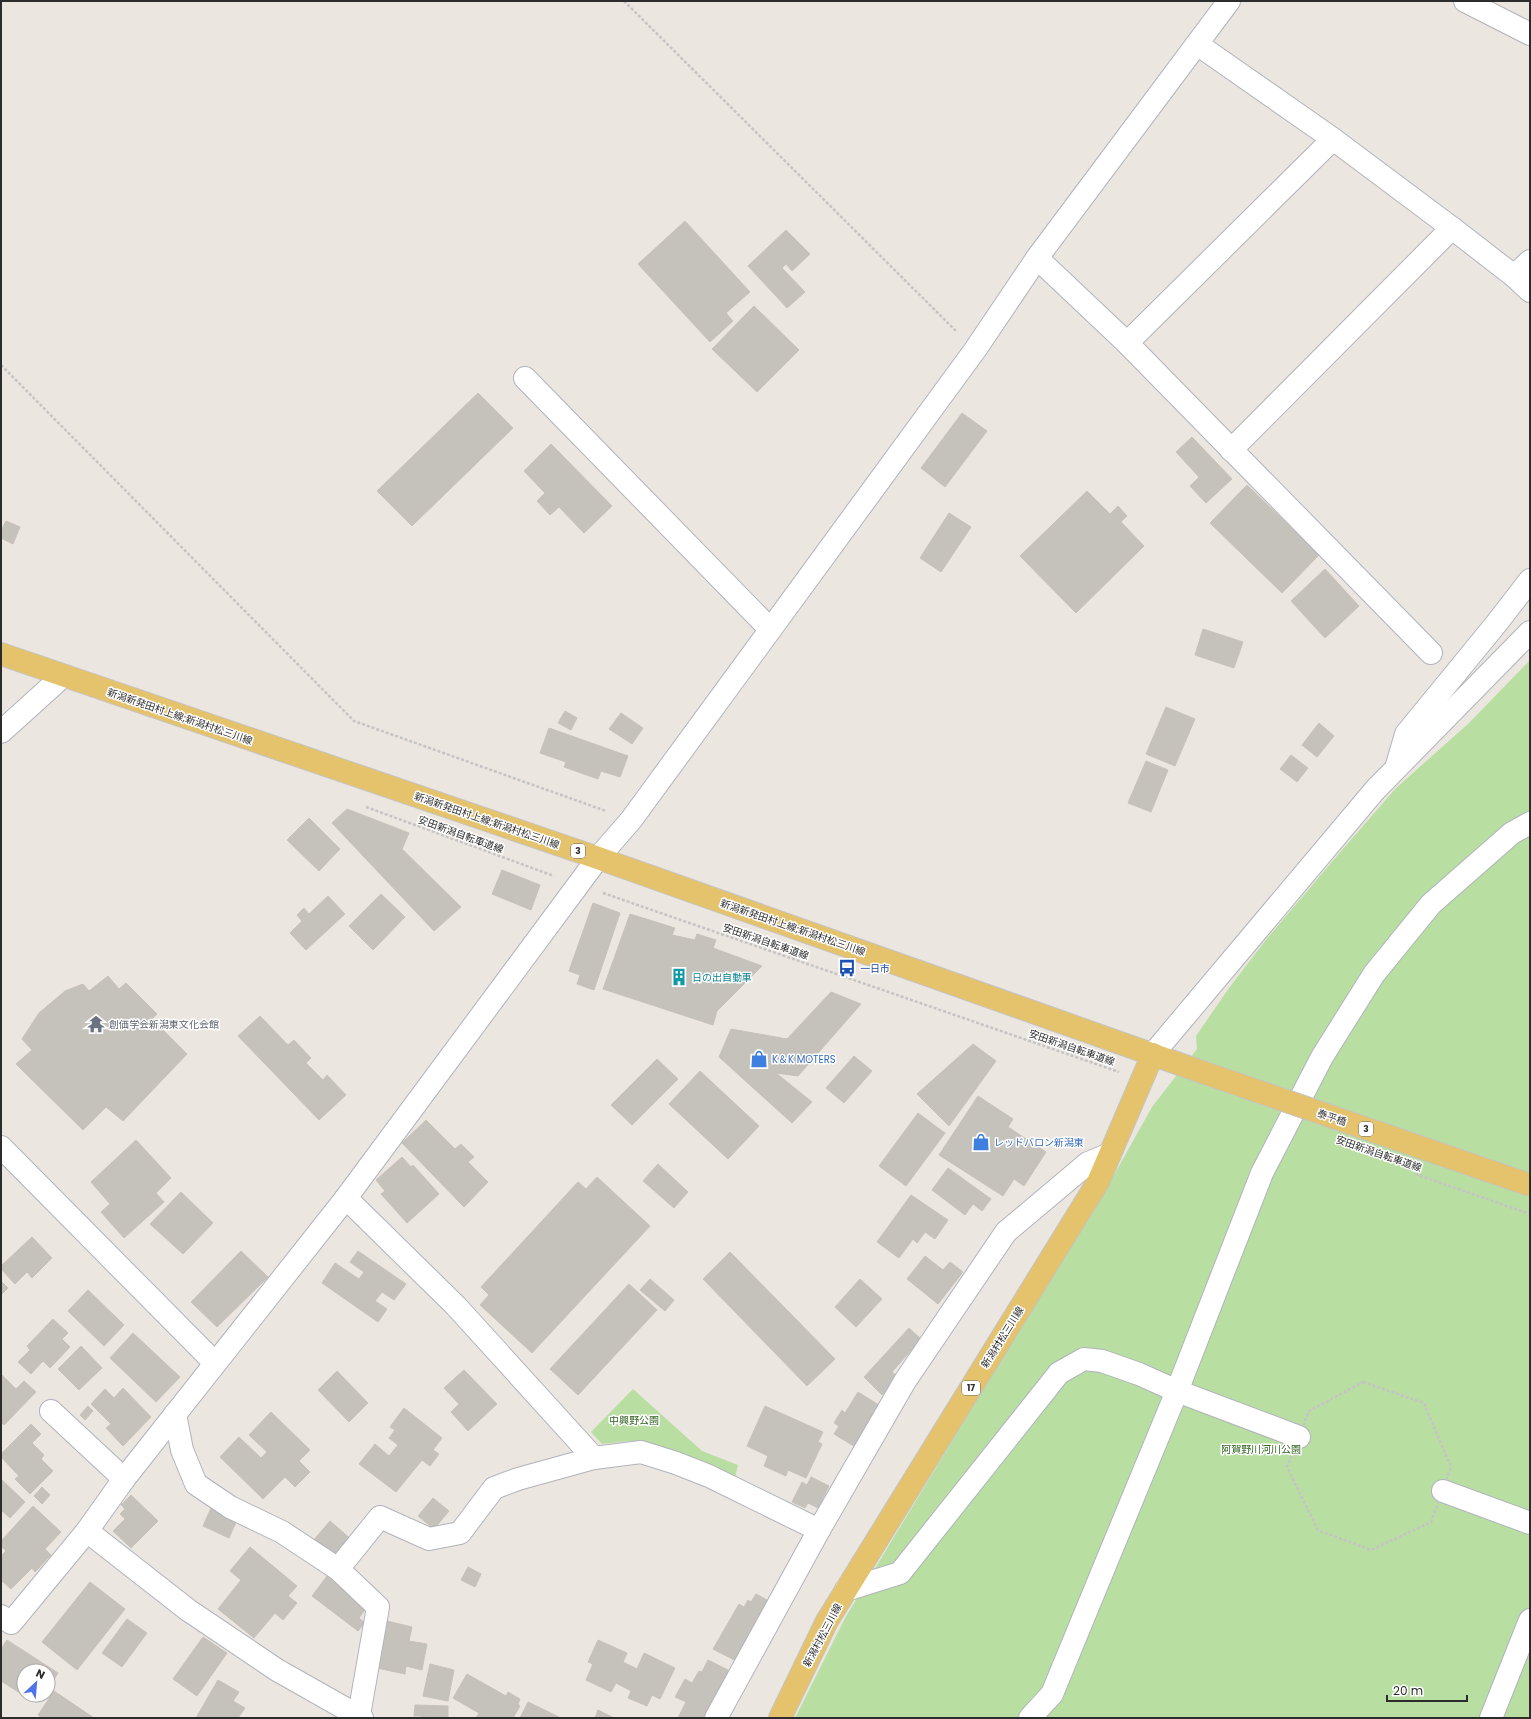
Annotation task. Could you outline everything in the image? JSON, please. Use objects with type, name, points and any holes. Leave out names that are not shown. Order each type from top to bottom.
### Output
[{"type":"main road","name":"新潟新発田村上線;新潟村松三川線","points":[[1,654],[598,858],[1152,1054]]},
{"type":"main road","name":"泰平橋","points":[[1152,1054],[1530,1186]]},
{"type":"main road","name":"新潟村松三川線","points":[[780,1718],[827,1620],[1098,1182],[1152,1054]]},
{"type":"street","points":[[1,1616],[11,1622],[87,1532],[124,1479],[346,1198],[598,858],[631,820],[975,350],[1037,258],[1229,1]]},
{"type":"street","points":[[1465,1],[1530,34]]},
{"type":"street","points":[[1197,44],[1333,139],[1452,228],[1514,276],[1530,291]]},
{"type":"street","points":[[1127,343],[1333,139]]},
{"type":"street","points":[[1231,450],[1452,228]]},
{"type":"street","points":[[1037,258],[1127,343],[1431,653]]},
{"type":"street","points":[[1514,276],[1530,261]]},
{"type":"street","points":[[525,378],[770,629]]},
{"type":"street","points":[[1396,768],[1406,734],[1530,580]]},
{"type":"street","points":[[1152,1054],[1375,790],[1530,632]]},
{"type":"street","points":[[1,732],[63,676]]},
{"type":"street","points":[[1030,1718],[1052,1694],[1176,1391],[1262,1173],[1322,1057],[1374,974],[1431,904],[1512,833],[1530,824]]},
{"type":"street","points":[[1,1147],[215,1363]]},
{"type":"street","points":[[716,1718],[819,1530],[905,1381],[1006,1232],[1088,1163],[1110,1154]]},
{"type":"street","points":[[346,1198],[456,1306],[594,1458]]},
{"type":"street","points":[[846,1590],[900,1572],[1059,1373],[1084,1359],[1102,1361],[1139,1374],[1176,1391],[1299,1437]]},
{"type":"street","points":[[51,1411],[124,1479]]},
{"type":"street","points":[[87,1532],[188,1610],[277,1670],[360,1717],[378,1607],[338,1569],[282,1532],[230,1507],[196,1484],[182,1450],[175,1414]]},
{"type":"street","points":[[338,1569],[380,1517],[429,1539],[460,1533],[494,1488],[518,1479],[594,1458],[641,1452],[676,1463],[709,1476],[819,1530]]},
{"type":"street","points":[[1443,1491],[1530,1522]]},
{"type":"street","points":[[1492,1718],[1530,1620]]},
{"type":"path","points":[[624,1],[975,350]]},
{"type":"path","points":[[1,364],[354,722],[631,820]]},
{"type":"path","name":"安田新潟自転車道線","points":[[360,805],[560,878]]},
{"type":"path","name":"安田新潟自転車道線","points":[[598,891],[1122,1072]]},
{"type":"path","name":"安田新潟自転車道線","points":[[1410,1172],[1530,1214]]},
{"type":"path","points":[[1363,1382],[1424,1403],[1451,1466],[1431,1522],[1371,1550],[1318,1530],[1288,1467],[1299,1437],[1308,1411],[1363,1382]]},
{"type":"green space","name":"阿賀野川河川公園","points":[[1530,660],[1530,1718],[795,1718],[845,1618],[1105,1191],[1152,1107],[1197,1049],[1196,1036],[1229,988],[1265,941],[1396,788],[1468,724]]},
{"type":"green space","name":"中興野公園","points":[[633,1389],[702,1451],[738,1465],[735,1477],[699,1459],[629,1441],[602,1444],[591,1432]]},
{"type":"building","points":[[685,221],[750,292],[726,313],[733,321],[710,342],[638,264]]},
{"type":"building","points":[[786,230],[810,254],[792,271],[786,264],[782,268],[805,292],[787,308],[748,266]]},
{"type":"building","points":[[754,306],[799,350],[757,392],[712,349]]},
{"type":"building","points":[[478,393],[513,428],[412,526],[377,491]]},
{"type":"building","points":[[962,413],[987,431],[945,487],[921,468]]},
{"type":"building","points":[[1192,437],[1232,479],[1206,503],[1190,486],[1199,477],[1176,452]]},
{"type":"building","points":[[551,444],[612,506],[584,533],[559,507],[550,515],[537,501],[545,493],[524,471]]},
{"type":"building","points":[[1247,485],[1319,555],[1282,593],[1210,523]]},
{"type":"building","points":[[1087,491],[1110,514],[1118,506],[1127,516],[1121,522],[1144,546],[1076,613],[1020,556]]},
{"type":"building","points":[[949,513],[971,527],[941,572],[920,558]]},
{"type":"building","points":[[6,521],[20,527],[13,544],[1,538],[1,531]]},
{"type":"building","points":[[1325,569],[1359,606],[1325,638],[1291,601]]},
{"type":"building","points":[[1203,629],[1243,642],[1234,668],[1195,655]]},
{"type":"building","points":[[1166,707],[1195,719],[1175,766],[1146,754]]},
{"type":"building","points":[[565,711],[577,718],[571,730],[558,723]]},
{"type":"building","points":[[621,713],[643,728],[632,744],[609,729]]},
{"type":"building","points":[[1319,723],[1334,736],[1317,757],[1302,745]]},
{"type":"building","points":[[549,728],[628,756],[620,777],[601,771],[598,779],[564,767],[566,762],[540,753]]},
{"type":"building","points":[[1291,755],[1308,768],[1297,782],[1280,769]]},
{"type":"building","points":[[1146,761],[1168,770],[1151,812],[1128,803]]},
{"type":"building","points":[[347,809],[409,833],[402,849],[461,907],[434,931],[332,823]]},
{"type":"building","points":[[309,818],[340,849],[319,871],[287,840]]},
{"type":"building","points":[[502,870],[540,885],[531,910],[492,894]]},
{"type":"building","points":[[381,894],[405,917],[373,950],[349,926]]},
{"type":"building","points":[[328,896],[345,914],[306,950],[290,933],[302,921],[297,915],[304,908],[309,914]]},
{"type":"building","points":[[593,903],[620,913],[594,990],[577,984],[580,975],[569,971]]},
{"type":"building","name":"日の出自動車","points":[[630,914],[675,928],[672,935],[695,940],[697,934],[716,940],[713,948],[762,966],[717,1011],[713,1025],[603,989]]},
{"type":"building","points":[[108,976],[119,989],[126,983],[157,1014],[152,1019],[187,1054],[123,1121],[106,1107],[83,1130],[16,1064],[32,1050],[22,1039],[39,1013],[65,991],[83,984],[89,991]]},
{"type":"building","points":[[831,992],[861,1004],[798,1076],[776,1073],[812,1102],[792,1123],[719,1057],[731,1029],[787,1039]]},
{"type":"building","points":[[260,1016],[288,1045],[294,1040],[311,1058],[306,1063],[323,1080],[327,1075],[346,1095],[319,1120],[238,1036]]},
{"type":"building","points":[[973,1044],[996,1061],[949,1126],[917,1094]]},
{"type":"building","points":[[854,1056],[872,1071],[844,1103],[826,1088]]},
{"type":"building","points":[[657,1059],[678,1079],[632,1125],[611,1105]]},
{"type":"building","points":[[700,1071],[759,1126],[728,1159],[669,1104]]},
{"type":"building","points":[[978,1096],[1013,1119],[1008,1127],[1046,1152],[1024,1186],[1014,1179],[1003,1196],[939,1155]]},
{"type":"building","points":[[918,1113],[945,1133],[906,1186],[879,1166]]},
{"type":"building","points":[[426,1120],[455,1149],[461,1144],[474,1157],[468,1162],[488,1182],[464,1207],[402,1143]]},
{"type":"building","points":[[136,1140],[171,1178],[156,1193],[164,1202],[124,1238],[101,1212],[110,1204],[91,1182]]},
{"type":"building","points":[[402,1157],[411,1167],[413,1165],[439,1194],[407,1223],[381,1194],[385,1191],[376,1180]]},
{"type":"building","points":[[658,1164],[688,1192],[674,1208],[643,1181]]},
{"type":"building","points":[[948,1168],[991,1199],[982,1211],[973,1204],[965,1215],[932,1190]]},
{"type":"building","points":[[597,1177],[650,1226],[532,1353],[480,1305],[489,1295],[481,1287],[578,1182],[586,1189]]},
{"type":"building","points":[[181,1192],[213,1223],[183,1254],[150,1224]]},
{"type":"building","points":[[911,1195],[948,1220],[935,1239],[925,1232],[917,1243],[913,1239],[899,1258],[877,1242]]},
{"type":"building","points":[[32,1237],[52,1258],[32,1278],[27,1272],[15,1284],[1,1269],[1,1266]]},
{"type":"building","points":[[241,1251],[268,1277],[217,1327],[191,1302]]},
{"type":"building","points":[[358,1251],[406,1284],[394,1300],[382,1292],[375,1301],[387,1309],[378,1322],[322,1283],[335,1263],[359,1279],[364,1272],[350,1262]]},
{"type":"building","points":[[730,1252],[835,1359],[807,1386],[703,1279]]},
{"type":"building","points":[[925,1256],[943,1270],[950,1262],[963,1272],[938,1304],[907,1279]]},
{"type":"building","points":[[650,1279],[674,1300],[665,1311],[640,1290]]},
{"type":"building","points":[[860,1279],[882,1299],[856,1327],[835,1307]]},
{"type":"building","points":[[1,1281],[8,1288],[1,1295]]},
{"type":"building","points":[[629,1284],[657,1310],[578,1395],[550,1369]]},
{"type":"building","points":[[88,1290],[124,1325],[104,1346],[68,1311]]},
{"type":"building","points":[[53,1319],[68,1333],[62,1339],[70,1347],[50,1368],[43,1361],[31,1374],[18,1362],[30,1350],[27,1346]]},
{"type":"building","points":[[909,1328],[921,1339],[892,1372],[898,1377],[882,1395],[864,1377]]},
{"type":"building","points":[[133,1333],[180,1377],[156,1402],[110,1358]]},
{"type":"building","points":[[81,1346],[102,1368],[79,1390],[58,1369]]},
{"type":"building","points":[[464,1370],[497,1404],[468,1431],[451,1412],[459,1404],[444,1388]]},
{"type":"building","points":[[337,1371],[368,1403],[349,1422],[318,1390]]},
{"type":"building","points":[[2,1375],[16,1389],[24,1381],[36,1392],[4,1425],[1,1422]]},
{"type":"building","points":[[123,1388],[151,1417],[123,1446],[106,1428],[111,1424],[91,1404],[105,1389],[114,1398]]},
{"type":"building","points":[[858,1392],[882,1407],[857,1448],[834,1434],[839,1426],[834,1423],[842,1410],[845,1413]]},
{"type":"building","points":[[88,1406],[93,1411],[85,1420],[80,1415]]},
{"type":"building","points":[[765,1406],[823,1432],[818,1442],[822,1444],[806,1478],[788,1470],[786,1476],[764,1466],[768,1456],[747,1446]]},
{"type":"building","points":[[404,1408],[442,1438],[433,1450],[439,1454],[430,1466],[422,1460],[396,1492],[359,1464],[375,1444],[389,1456],[398,1445],[389,1438],[395,1430],[390,1427]]},
{"type":"building","points":[[271,1412],[310,1450],[299,1461],[310,1472],[295,1487],[285,1477],[263,1499],[220,1457],[239,1437],[261,1458],[267,1452],[249,1435]]},
{"type":"building","points":[[31,1424],[41,1434],[32,1443],[44,1455],[41,1459],[53,1471],[30,1494],[15,1479],[19,1476],[1,1457],[1,1454]]},
{"type":"building","points":[[811,1477],[829,1486],[818,1508],[808,1503],[805,1508],[792,1502],[802,1482],[807,1485]]},
{"type":"building","points":[[1,1479],[25,1502],[10,1518],[1,1510]]},
{"type":"building","points":[[42,1487],[50,1495],[42,1504],[34,1496]]},
{"type":"building","points":[[131,1495],[158,1521],[131,1548],[113,1531],[125,1519],[120,1514],[125,1509],[121,1505]]},
{"type":"building","points":[[433,1498],[449,1511],[434,1529],[418,1516]]},
{"type":"building","points":[[33,1506],[61,1532],[45,1549],[51,1555],[35,1572],[32,1568],[11,1589],[1,1580],[1,1556],[6,1551],[1,1546],[1,1541]]},
{"type":"building","points":[[211,1508],[237,1520],[229,1538],[203,1526]]},
{"type":"building","points":[[330,1521],[352,1540],[333,1561],[312,1542]]},
{"type":"building","points":[[250,1547],[297,1586],[288,1596],[297,1603],[283,1620],[275,1613],[254,1638],[218,1609],[241,1580],[230,1571]]},
{"type":"building","points":[[468,1567],[481,1574],[475,1587],[461,1580]]},
{"type":"building","points":[[327,1576],[367,1607],[359,1618],[365,1623],[358,1631],[312,1596]]},
{"type":"building","points":[[90,1582],[125,1609],[77,1670],[42,1642]]},
{"type":"building","points":[[756,1594],[769,1601],[736,1661],[713,1649],[739,1604],[744,1607],[748,1600],[751,1602]]},
{"type":"building","points":[[127,1619],[147,1633],[122,1667],[102,1653]]},
{"type":"building","points":[[387,1621],[412,1627],[409,1641],[427,1644],[422,1670],[406,1666],[405,1674],[377,1668]]},
{"type":"building","points":[[203,1637],[227,1653],[197,1696],[173,1679]]},
{"type":"building","points":[[7,1640],[43,1663],[16,1663],[16,1690],[1,1681],[1,1649]]},
{"type":"building","points":[[598,1640],[627,1653],[623,1662],[637,1669],[644,1653],[675,1668],[660,1699],[652,1695],[647,1706],[628,1698],[631,1691],[616,1683],[611,1692],[586,1680],[593,1664],[588,1662]]},
{"type":"building","points":[[708,1660],[730,1671],[706,1718],[678,1718],[686,1702],[675,1697],[685,1679],[692,1683],[699,1671],[702,1672]]},
{"type":"building","points":[[430,1664],[454,1670],[448,1701],[423,1696]]},
{"type":"building","points":[[467,1674],[506,1696],[508,1692],[520,1699],[518,1704],[520,1706],[513,1718],[476,1718],[479,1713],[453,1698]]},
{"type":"building","points":[[218,1680],[239,1692],[233,1701],[245,1708],[238,1718],[196,1718]]},
{"type":"building","points":[[56,1692],[94,1718],[42,1718],[38,1715],[46,1703],[56,1703]]},
{"type":"building","points":[[528,1702],[559,1717],[520,1718]]},
{"type":"building","points":[[415,1705],[448,1706],[448,1718],[421,1718],[421,1716],[414,1716]]},
{"type":"building","points":[[598,1710],[614,1718],[595,1718]]},
{"type":"place","name":"一日市","points":[[847,968]]},
{"type":"place","name":"日の出自動車","points":[[679,977]]},
{"type":"place","name":"創価学会新潟東文化会館","points":[[96,1024]]},
{"type":"place","name":"K＆K MOTERS","points":[[759,1059]]},
{"type":"place","name":"レッドバロン新潟東","points":[[981,1142]]}]
